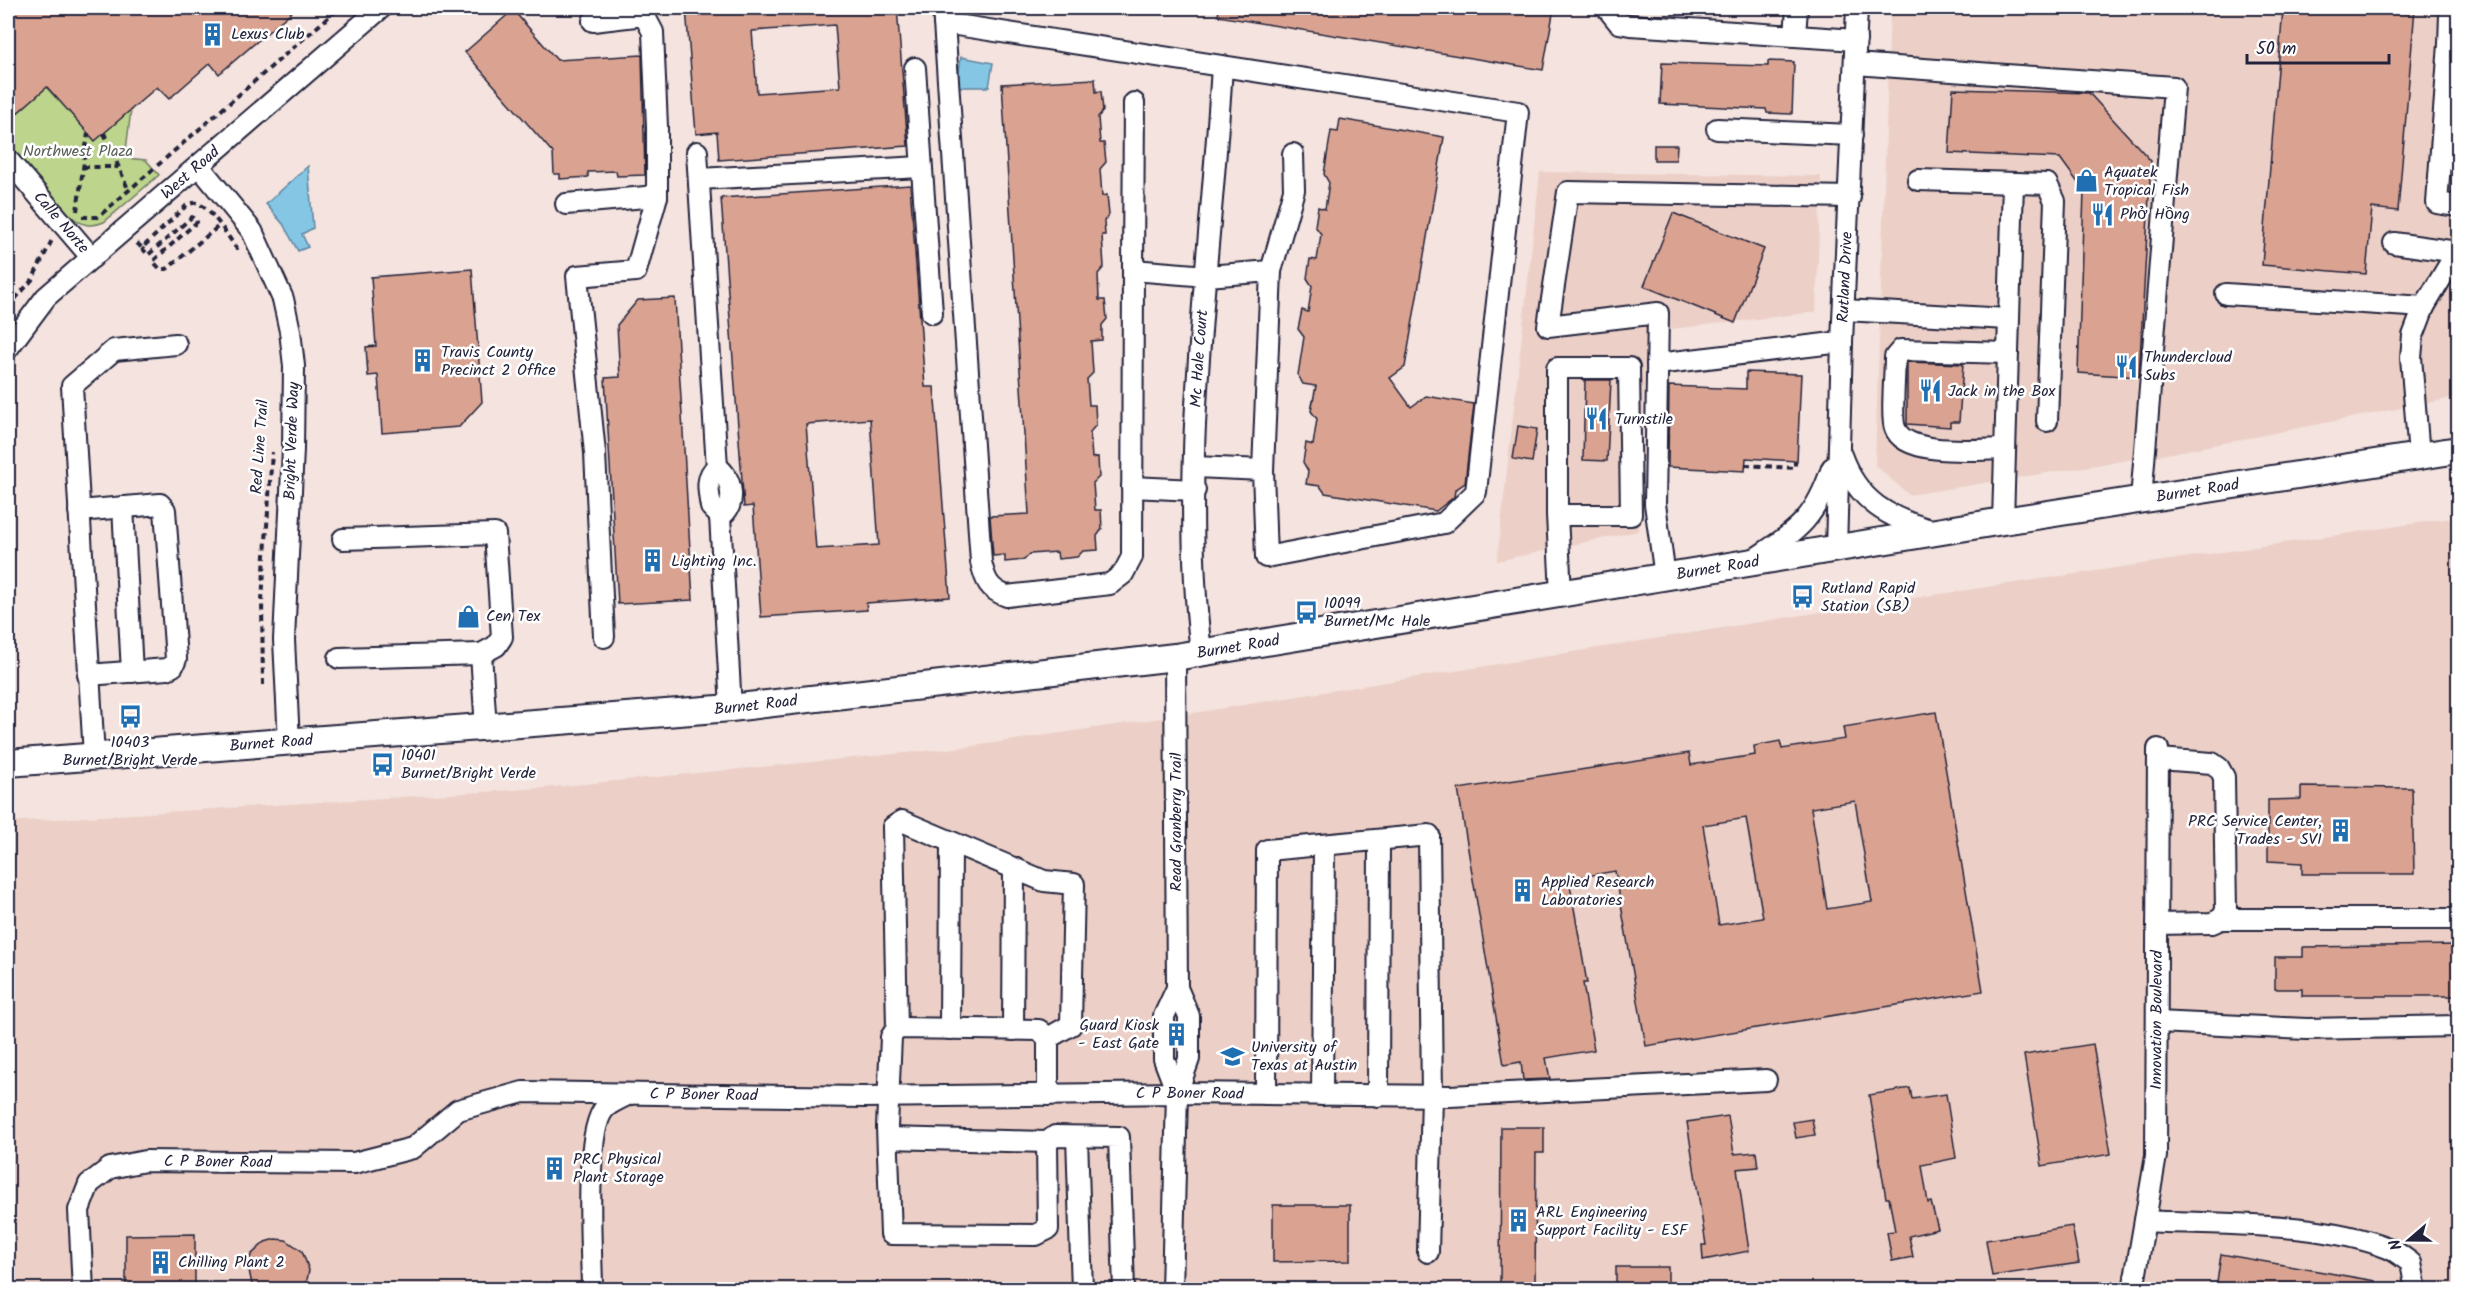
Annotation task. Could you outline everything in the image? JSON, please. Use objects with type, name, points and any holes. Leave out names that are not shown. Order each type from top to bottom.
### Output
[{"type":"main road","name":"Burnet Road","points":[[8,763],[731,708],[1175,657],[2003,521],[2458,450]]},
{"type":"street","name":"West Road","points":[[8,348],[46,297],[381,8]]},
{"type":"street","points":[[1607,8],[1619,23],[1630,25],[1856,40]]},
{"type":"street","points":[[1795,36],[1797,8]]},
{"type":"street","name":"Rutland Drive","points":[[1836,549],[1842,342],[1857,8]]},
{"type":"street","points":[[2458,10],[2450,14],[2454,45],[2437,203],[2458,206]]},
{"type":"street","points":[[593,21],[644,15],[653,32],[657,127],[657,196],[636,271],[577,276],[595,453],[604,637]]},
{"type":"street","points":[[1134,103],[1132,557],[1123,574],[1110,584],[1007,596],[995,592],[985,581],[980,551],[943,15],[1222,66],[1518,112],[1476,492],[1444,524],[1266,557],[1263,470],[1271,271],[1294,190],[1293,154]]},
{"type":"street","points":[[1855,64],[2174,87],[2142,500]]},
{"type":"street","name":"Mc Hale Court","points":[[1201,652],[1194,598],[1195,403],[1216,170],[1222,66]]},
{"type":"street","points":[[915,68],[932,313]]},
{"type":"street","points":[[1717,129],[1852,135]]},
{"type":"street","points":[[697,152],[717,467],[728,478],[730,493],[730,506],[720,516],[731,708]]},
{"type":"street","name":"Calle Norte","points":[[8,160],[92,258]]},
{"type":"street","name":"Bright Verde Way","points":[[199,166],[252,231],[283,299],[290,331],[294,366],[293,449],[284,640],[289,742]]},
{"type":"street","points":[[699,179],[921,167]]},
{"type":"street","points":[[1918,180],[2047,184],[2055,201],[2046,421]]},
{"type":"street","points":[[2003,521],[2013,183]]},
{"type":"street","points":[[1665,577],[1655,504],[1658,313],[1548,326],[1568,192],[1850,197]]},
{"type":"street","points":[[566,204],[657,196]]},
{"type":"street","points":[[2394,243],[2458,251],[2424,307],[2413,336],[2410,357],[2419,456]]},
{"type":"street","points":[[1133,270],[1207,276],[1271,271]]},
{"type":"street","points":[[2226,294],[2424,307]]},
{"type":"street","points":[[1844,310],[2008,319]]},
{"type":"street","points":[[1657,364],[1842,342]]},
{"type":"street","points":[[94,756],[72,386],[114,350],[176,344]]},
{"type":"street","points":[[2005,449],[1923,448],[1904,441],[1894,428],[1895,357],[1901,350],[2008,353]]},
{"type":"street","points":[[1557,515],[1631,515],[1629,368],[1557,368],[1557,515],[1561,594]]},
{"type":"street","points":[[1839,448],[1853,482],[1876,507],[1911,524],[1940,532]]},
{"type":"street","points":[[1749,563],[1803,524],[1815,510],[1823,495],[1839,448]]},
{"type":"street","points":[[1195,467],[1263,470]]},
{"type":"street","points":[[1132,487],[1195,490]]},
{"type":"street","points":[[79,511],[160,504],[165,510],[176,659],[174,666],[167,669],[88,675]]},
{"type":"street","points":[[123,507],[132,672]]},
{"type":"street","points":[[339,658],[481,654],[496,646],[502,637],[495,534],[343,539]]},
{"type":"street","points":[[481,654],[486,728]]},
{"type":"street","name":"Read Granberry Trail","points":[[1172,1290],[1177,1094],[1190,1059],[1189,1016],[1177,988],[1175,657]]},
{"type":"street","name":"Innovation Boulevard","points":[[2133,1290],[2156,1156],[2158,754],[2211,763],[2219,768],[2224,777],[2226,911],[2221,919]]},
{"type":"street","points":[[1047,1142],[1048,1229],[1036,1235],[891,1234],[889,1096],[891,1037],[897,1028],[893,827],[902,821],[1044,881],[1074,884],[1071,1025],[1048,1038]]},
{"type":"street","points":[[1266,1094],[1267,850],[1429,836],[1441,1096],[1428,1252]]},
{"type":"street","points":[[1378,1096],[1379,840]]},
{"type":"street","points":[[950,1029],[951,842]]},
{"type":"street","points":[[1322,1095],[1324,845]]},
{"type":"street","points":[[1013,1030],[1014,868]]},
{"type":"street","points":[[2157,924],[2212,923],[2221,919],[2458,919]]},
{"type":"street","points":[[2157,1022],[2307,1029],[2458,1026]]},
{"type":"street","points":[[897,1028],[1039,1030],[1048,1038],[1048,1095]]},
{"type":"street","name":"C P Boner Road","points":[[83,1290],[79,1210],[89,1184],[110,1167],[145,1161],[354,1163],[413,1148],[458,1110],[523,1092],[889,1096],[1266,1094],[1441,1096],[1766,1080]]},
{"type":"street","points":[[592,1290],[592,1148],[597,1123],[605,1108],[629,1094]]},
{"type":"street","points":[[888,1138],[1047,1142],[1055,1136],[1119,1137],[1124,1290]]},
{"type":"street","points":[[1077,1137],[1082,1290]]},
{"type":"street","points":[[2145,1221],[2303,1228],[2353,1238],[2390,1248],[2411,1263],[2416,1290]]},
{"type":"path","points":[[88,133],[75,218],[98,217],[339,8]]},
{"type":"path","points":[[104,133],[129,191]]},
{"type":"path","points":[[83,167],[118,167]]},
{"type":"path","points":[[142,248],[191,203],[201,204],[220,225],[245,261]]},
{"type":"path","points":[[137,243],[148,255],[192,217],[197,222],[153,261],[160,269],[167,269],[220,225]]},
{"type":"path","points":[[8,307],[32,280],[49,242],[55,235]]},
{"type":"path","name":"Red Line Trail","points":[[263,685],[262,600],[272,445]]},
{"type":"path","points":[[1746,465],[1795,468],[1795,461]]},
{"type":"shaded area","points":[[1890,8],[2458,8],[2458,397],[2172,453],[1909,495],[1875,465]]},
{"type":"shaded area","points":[[1540,172],[1821,176],[1816,312],[1646,332],[1638,531],[1497,561]]},
{"type":"shaded area","name":"University of Texas at Austin","points":[[2458,517],[2458,1289],[8,1290],[8,822],[543,788],[967,747],[1175,716],[1840,609]]},
{"type":"green space","name":"Northwest Plaza","points":[[46,87],[58,100],[131,110],[125,158],[146,160],[159,175],[104,222],[90,225],[70,215],[8,143],[8,121]]},
{"type":"water","points":[[961,57],[993,63],[989,87],[957,87]]},
{"type":"water","points":[[308,166],[313,228],[302,234],[308,247],[298,251],[283,224],[266,204]]},
{"type":"building","points":[[8,8],[296,8],[219,74],[210,63],[169,99],[157,87],[95,141],[47,87],[8,121]]},
{"type":"building","points":[[686,8],[897,8],[908,146],[719,160],[717,132],[696,134]],"holes":[[[835,25],[840,87],[757,93],[752,31]]]},
{"type":"building","points":[[1219,8],[1554,8],[1543,70],[1218,16]]},
{"type":"building","points":[[2283,8],[2415,8],[2398,211],[2372,208],[2366,274],[2262,265]]},
{"type":"building","points":[[513,10],[557,60],[642,55],[645,175],[617,176],[616,171],[588,172],[588,177],[560,179],[560,174],[554,174],[553,153],[465,52]]},
{"type":"building","points":[[1768,61],[1794,62],[1792,114],[1767,113],[1766,109],[1660,104],[1662,63],[1768,66]]},
{"type":"building","points":[[1095,79],[1096,92],[1101,91],[1103,111],[1098,117],[1100,143],[1104,143],[1106,162],[1100,169],[1102,196],[1107,195],[1109,215],[1104,221],[1105,235],[1102,235],[1104,267],[1098,274],[1099,300],[1105,300],[1107,319],[1102,325],[1102,340],[1091,341],[1093,373],[1087,379],[1089,405],[1095,405],[1096,425],[1090,432],[1092,458],[1098,457],[1099,477],[1093,483],[1095,510],[1101,510],[1102,529],[1097,536],[1098,550],[1083,551],[1077,557],[1058,559],[1057,552],[1030,554],[1024,560],[1005,562],[1005,555],[993,556],[990,516],[1029,514],[1002,84]]},
{"type":"building","points":[[1953,89],[2089,93],[2151,161],[2139,377],[2078,373],[2084,191],[2060,158],[1949,153]]},
{"type":"building","points":[[1340,119],[1444,137],[1405,367],[1390,378],[1411,407],[1426,396],[1474,404],[1465,483],[1455,490],[1454,497],[1436,511],[1325,493],[1320,486],[1306,484],[1308,471],[1303,462],[1306,443],[1313,445],[1317,419],[1311,411],[1316,386],[1303,384],[1298,375],[1304,337],[1298,329],[1302,310],[1308,312],[1312,286],[1307,278],[1310,259],[1317,260],[1321,234],[1315,226],[1318,207],[1325,209],[1329,183],[1324,174],[1331,131],[1338,132]]},
{"type":"building","points":[[1654,145],[1677,145],[1676,160],[1654,160]]},
{"type":"building","points":[[910,185],[925,387],[934,387],[950,597],[866,603],[867,610],[761,617],[753,506],[744,507],[721,198]],"holes":[[[870,419],[879,545],[816,549],[806,424]]]},
{"type":"building","points":[[1673,213],[1764,249],[1735,323],[1644,286]]},
{"type":"building","name":"Travis County Precinct 2 Office","points":[[472,269],[482,402],[459,427],[382,433],[378,375],[368,376],[366,347],[376,346],[371,277]]},
{"type":"building","points":[[675,298],[693,600],[618,604],[605,378],[620,377],[617,325],[638,300]]},
{"type":"building","name":"Jack in the Box","points":[[1907,362],[1963,364],[1959,422],[1950,422],[1950,427],[1907,424]]},
{"type":"building","points":[[1746,372],[1801,374],[1797,461],[1746,458],[1745,471],[1668,467],[1669,386],[1746,389]]},
{"type":"building","name":"Turnstile","points":[[1585,380],[1611,380],[1607,461],[1583,460]]},
{"type":"building","points":[[1518,426],[1537,429],[1532,462],[1513,459]]},
{"type":"building","name":"Applied Research Laboratories","points":[[1936,712],[1983,991],[1646,1046],[1615,871],[1569,879],[1587,983],[1583,983],[1594,1050],[1546,1058],[1550,1079],[1523,1080],[1521,1062],[1504,1065],[1458,789],[1689,753],[1691,765],[1755,755],[1754,746],[1780,741],[1782,749],[1845,739],[1843,727]],"holes":[[[1855,801],[1872,902],[1827,909],[1811,808]],[[1746,818],[1763,918],[1719,925],[1703,825]]]},
{"type":"building","name":"PRC Service Center, Trades - SV1","points":[[2301,787],[2412,788],[2414,874],[2302,874],[2302,863],[2268,861],[2268,800],[2301,799]]},
{"type":"building","points":[[2458,945],[2458,996],[2302,996],[2302,989],[2275,989],[2275,957],[2303,957],[2303,947]]},
{"type":"building","points":[[2093,1044],[2111,1154],[2042,1166],[2024,1055]]},
{"type":"building","points":[[1910,1088],[1912,1099],[1946,1094],[1956,1158],[1922,1165],[1928,1203],[1931,1202],[1938,1229],[1909,1236],[1913,1257],[1892,1261],[1887,1232],[1895,1231],[1889,1198],[1886,1198],[1869,1095]]},
{"type":"building","points":[[1728,1116],[1734,1154],[1756,1152],[1758,1167],[1737,1169],[1749,1251],[1703,1260],[1702,1245],[1706,1245],[1687,1122]]},
{"type":"building","points":[[1812,1119],[1815,1135],[1796,1138],[1793,1122]]},
{"type":"building","name":"ARL Engineering Support Facility - ESF","points":[[1501,1127],[1544,1127],[1544,1153],[1536,1153],[1535,1290],[1500,1290]]},
{"type":"building","points":[[1273,1205],[1350,1205],[1350,1261],[1273,1262]]},
{"type":"building","points":[[2072,1226],[2079,1263],[1992,1276],[1986,1240]]},
{"type":"building","name":"Chilling Plant 2","points":[[195,1234],[195,1290],[126,1290],[126,1235]]},
{"type":"building","points":[[275,1239],[286,1240],[302,1251],[309,1270],[307,1280],[301,1290],[256,1290],[252,1285],[248,1265],[251,1255],[265,1242]]},
{"type":"building","points":[[2221,1254],[2375,1281],[2375,1290],[2216,1290]]},
{"type":"building","name":"ARL Engineering Support Facility - ESF","points":[[1616,1267],[1668,1267],[1668,1290],[1616,1290]]},
{"type":"place","name":"Lexus Club","points":[[213,34]]},
{"type":"place","name":"Aquatek Tropical Fish","points":[[2086,181]]},
{"type":"place","name":"Phở Hồng","points":[[2102,214]]},
{"type":"place","name":"Travis County Precinct 2 Office","points":[[423,361]]},
{"type":"place","name":"Thundercloud Subs","points":[[2126,366]]},
{"type":"place","name":"Jack in the Box","points":[[1930,391]]},
{"type":"place","name":"Turnstile","points":[[1597,419]]},
{"type":"place","name":"Lighting Inc.","points":[[653,561]]},
{"type":"place","name":"Rutland Rapid Station (SB)","points":[[1803,597]]},
{"type":"place","name":"10099 Burnet/Mc Hale","points":[[1306,612]]},
{"type":"place","name":"Cen Tex","points":[[468,616]]},
{"type":"place","name":"10403 Burnet/Bright Verde","points":[[130,717]]},
{"type":"place","name":"10401 Burnet/Bright Verde","points":[[383,764]]},
{"type":"place","name":"PRC Service Center, Trades - SV1","points":[[2340,830]]},
{"type":"place","name":"Applied Research Laboratories","points":[[1523,891]]},
{"type":"place","name":"Guard Kiosk - East Gate","points":[[1177,1034]]},
{"type":"place","name":"University of Texas at Austin","points":[[1233,1056]]},
{"type":"place","name":"PRC Physical Plant Storage","points":[[555,1168]]},
{"type":"place","name":"ARL Engineering Support Facility - ESF","points":[[1518,1221]]},
{"type":"place","name":"Chilling Plant 2","points":[[160,1262]]}]
